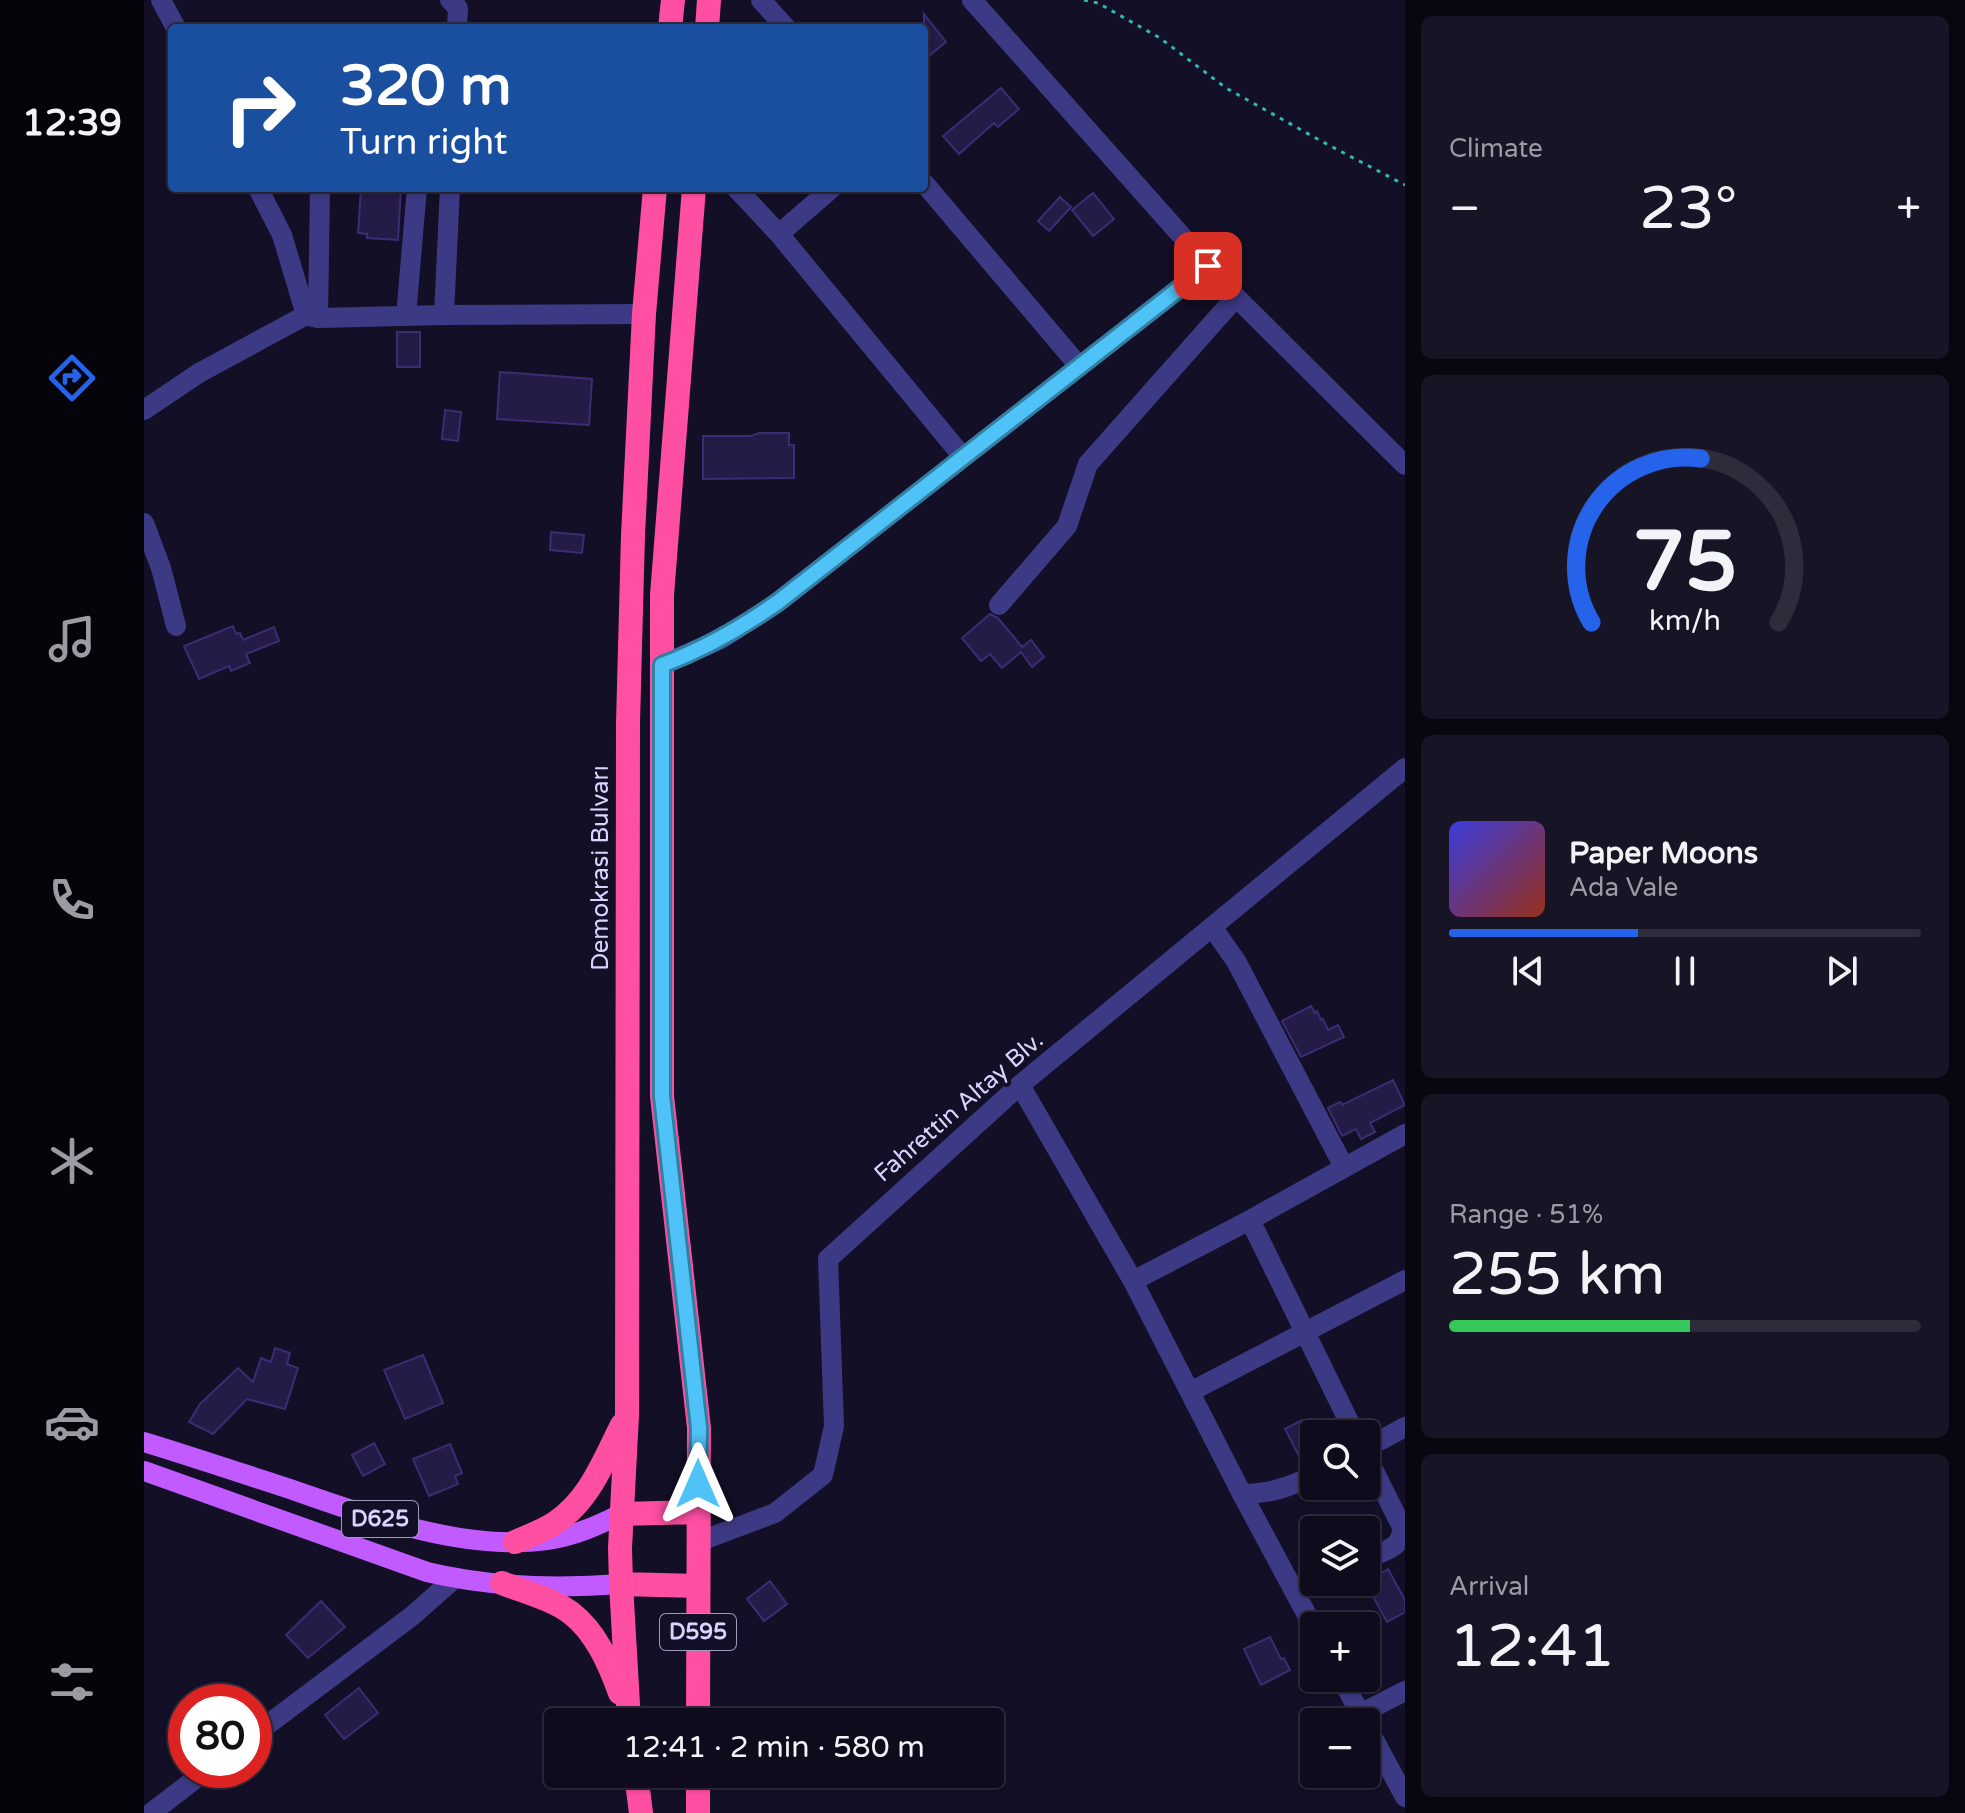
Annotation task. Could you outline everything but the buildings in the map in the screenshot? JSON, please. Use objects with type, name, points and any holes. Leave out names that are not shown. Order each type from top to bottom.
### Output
[{"type":"highway","points":[[670,24],[673,0]]},
{"type":"highway","points":[[707,24],[709,0]]},
{"type":"highway","name":"Demokrasi Bulvarı","points":[[621,1584],[621,1514],[627,1415],[628,723],[644,314],[655,192]]},
{"type":"highway","name":"D595","points":[[694,192],[662,595],[662,1096],[699,1428],[698,1708]]},
{"type":"highway","points":[[515,1542],[545,1529],[572,1510],[595,1481],[627,1415]]},
{"type":"highway","points":[[621,1514],[698,1512]]},
{"type":"highway","points":[[502,1583],[552,1603],[571,1613],[583,1625],[607,1661],[624,1708]]},
{"type":"highway","points":[[621,1584],[698,1586]]},
{"type":"highway","name":"D595","points":[[621,1584],[627,1708]]},
{"type":"highway","points":[[638,1788],[641,1813]]},
{"type":"highway","points":[[698,1788],[698,1813]]},
{"type":"main road","name":"D625","points":[[144,1442],[411,1528],[464,1537],[515,1542],[548,1540],[593,1528],[621,1514]]},
{"type":"main road","name":"D625","points":[[144,1471],[405,1565],[455,1578],[551,1588],[621,1584]]},
{"type":"street","points":[[161,0],[174,24]]},
{"type":"street","points":[[450,0],[458,8],[457,24]]},
{"type":"street","points":[[761,0],[782,24]]},
{"type":"street","points":[[972,0],[1236,297],[1405,465]]},
{"type":"street","points":[[928,188],[1079,366]]},
{"type":"street","points":[[260,192],[282,235],[312,316]]},
{"type":"street","points":[[312,316],[320,192]]},
{"type":"street","points":[[406,316],[417,192]]},
{"type":"street","points":[[444,315],[450,192]]},
{"type":"street","points":[[740,192],[779,234],[963,457]]},
{"type":"street","points":[[779,234],[827,192]]},
{"type":"street","points":[[662,665],[721,639],[750,622],[1208,266]]},
{"type":"street","points":[[999,605],[1067,526],[1088,464],[1236,297]]},
{"type":"street","points":[[144,410],[199,373],[312,316],[644,314]]},
{"type":"street","points":[[144,523],[161,568],[176,626]]},
{"type":"street","name":"Fahrettin Altay Blv.","points":[[698,1542],[775,1513],[823,1475],[834,1426],[828,1259],[1020,1085],[1405,768]]},
{"type":"street","points":[[1212,927],[1236,961],[1344,1167]]},
{"type":"street","points":[[1020,1085],[1133,1281],[1306,1612]]},
{"type":"street","points":[[1133,1281],[1405,1134]]},
{"type":"street","points":[[1250,1220],[1348,1420]]},
{"type":"street","points":[[1190,1392],[1405,1280]]},
{"type":"street","points":[[1380,1440],[1405,1427]]},
{"type":"street","points":[[1242,1494],[1273,1492],[1300,1482]]},
{"type":"street","points":[[1380,1483],[1403,1533],[1395,1546],[1380,1553]]},
{"type":"street","points":[[272,1721],[412,1616],[455,1578]]},
{"type":"street","points":[[1294,1590],[1300,1588]]},
{"type":"street","points":[[1380,1709],[1405,1691]]},
{"type":"street","points":[[1380,1750],[1405,1797]]},
{"type":"street","points":[[151,1813],[184,1788]]},
{"type":"path","points":[[1084,0],[1098,3],[1160,38],[1226,88],[1405,185]]},
{"type":"route","points":[[698,1484],[699,1428],[662,1096],[662,665],[721,639],[778,602],[1208,266]]}]
